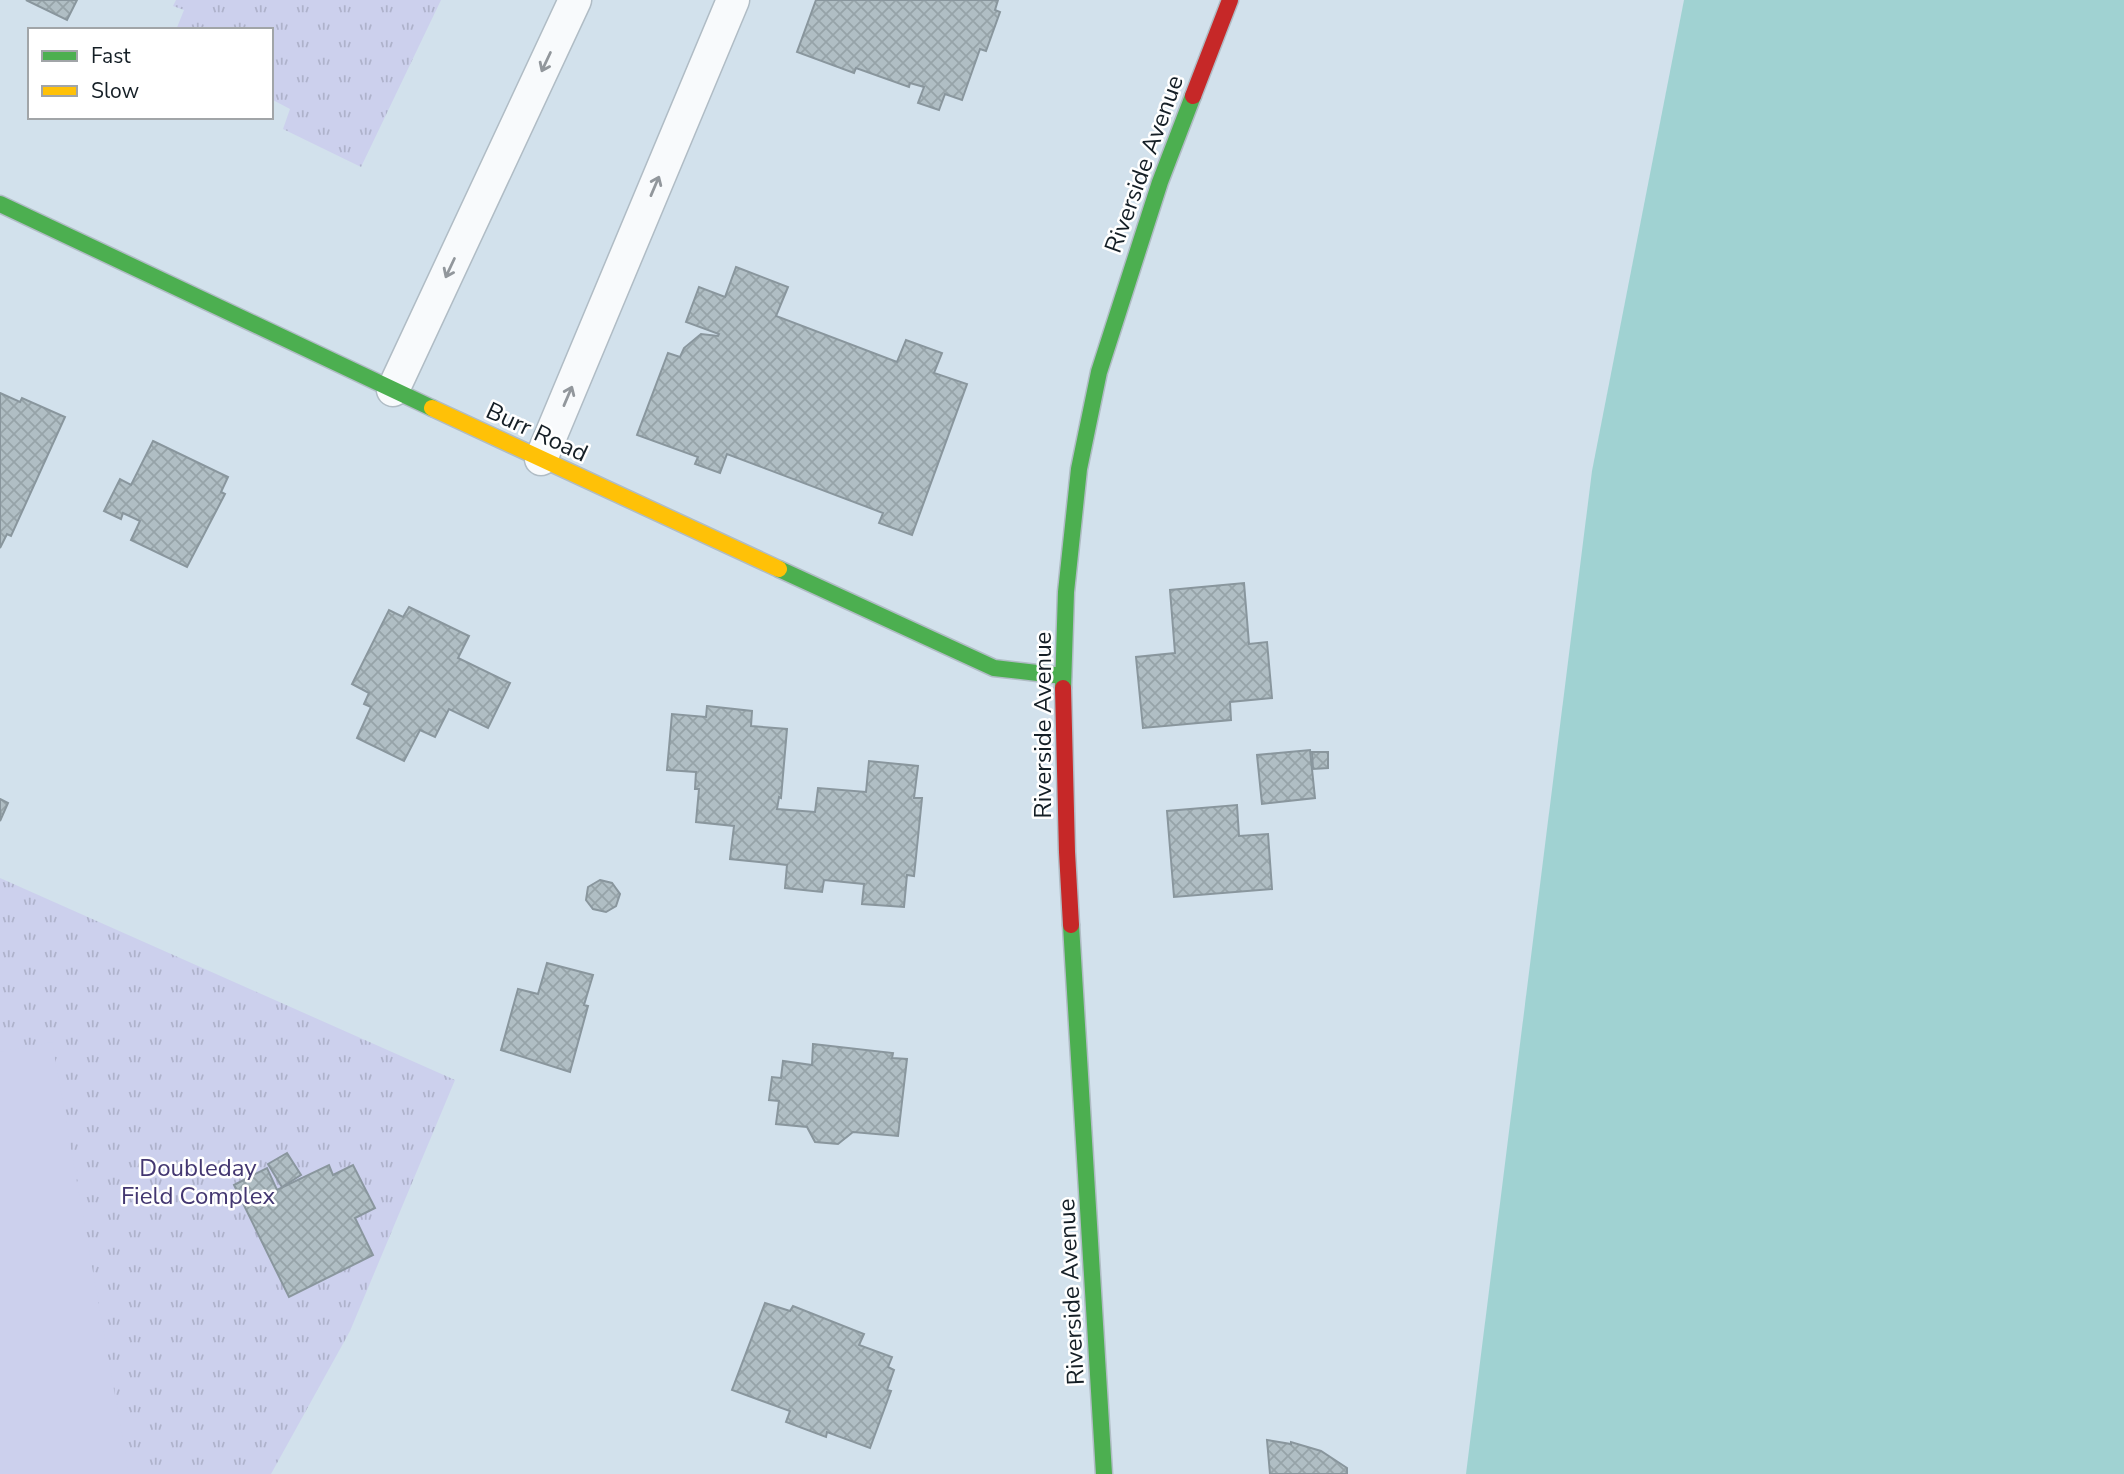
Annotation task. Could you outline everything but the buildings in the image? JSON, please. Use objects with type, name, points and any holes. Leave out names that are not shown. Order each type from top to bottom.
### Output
[{"type":"main road","name":"Riverside Avenue","points":[[1104,1474],[1067,852],[1063,676],[1066,592],[1079,469],[1099,372],[1160,181],[1230,0]]},
{"type":"main road","name":"Burr Road","points":[[0,204],[393,390],[994,668],[1063,676]]},
{"type":"lane","points":[[393,390],[575,0]]},
{"type":"lane","points":[[541,459],[733,0]]},
{"type":"green space","points":[[176,0],[441,0],[361,167],[283,129],[290,109],[273,100],[273,28],[177,28],[184,10],[173,6]]},
{"type":"green space","name":"Doubleday Field Complex","points":[[0,878],[455,1080],[350,1331],[271,1474],[0,1474]]},
{"type":"green space","points":[[52,1042],[129,1474],[0,1474],[0,1052]]},
{"type":"shaded area","points":[[1684,0],[2124,0],[2124,1474],[1466,1474],[1592,471]]},
{"type":"traffic: fast","points":[[1063,688],[1066,592],[1079,469],[1099,372],[1160,182],[1193,96]]},
{"type":"traffic: fast","points":[[0,204],[432,408]]},
{"type":"traffic: fast","points":[[779,569],[994,668],[1063,676]]},
{"type":"traffic: fast","points":[[1071,925],[1104,1474]]},
{"type":"traffic: slow","points":[[432,408],[779,569]]},
{"type":"traffic: jam","points":[[1193,96],[1230,0]]},
{"type":"traffic: jam","points":[[1063,688],[1071,925]]}]
